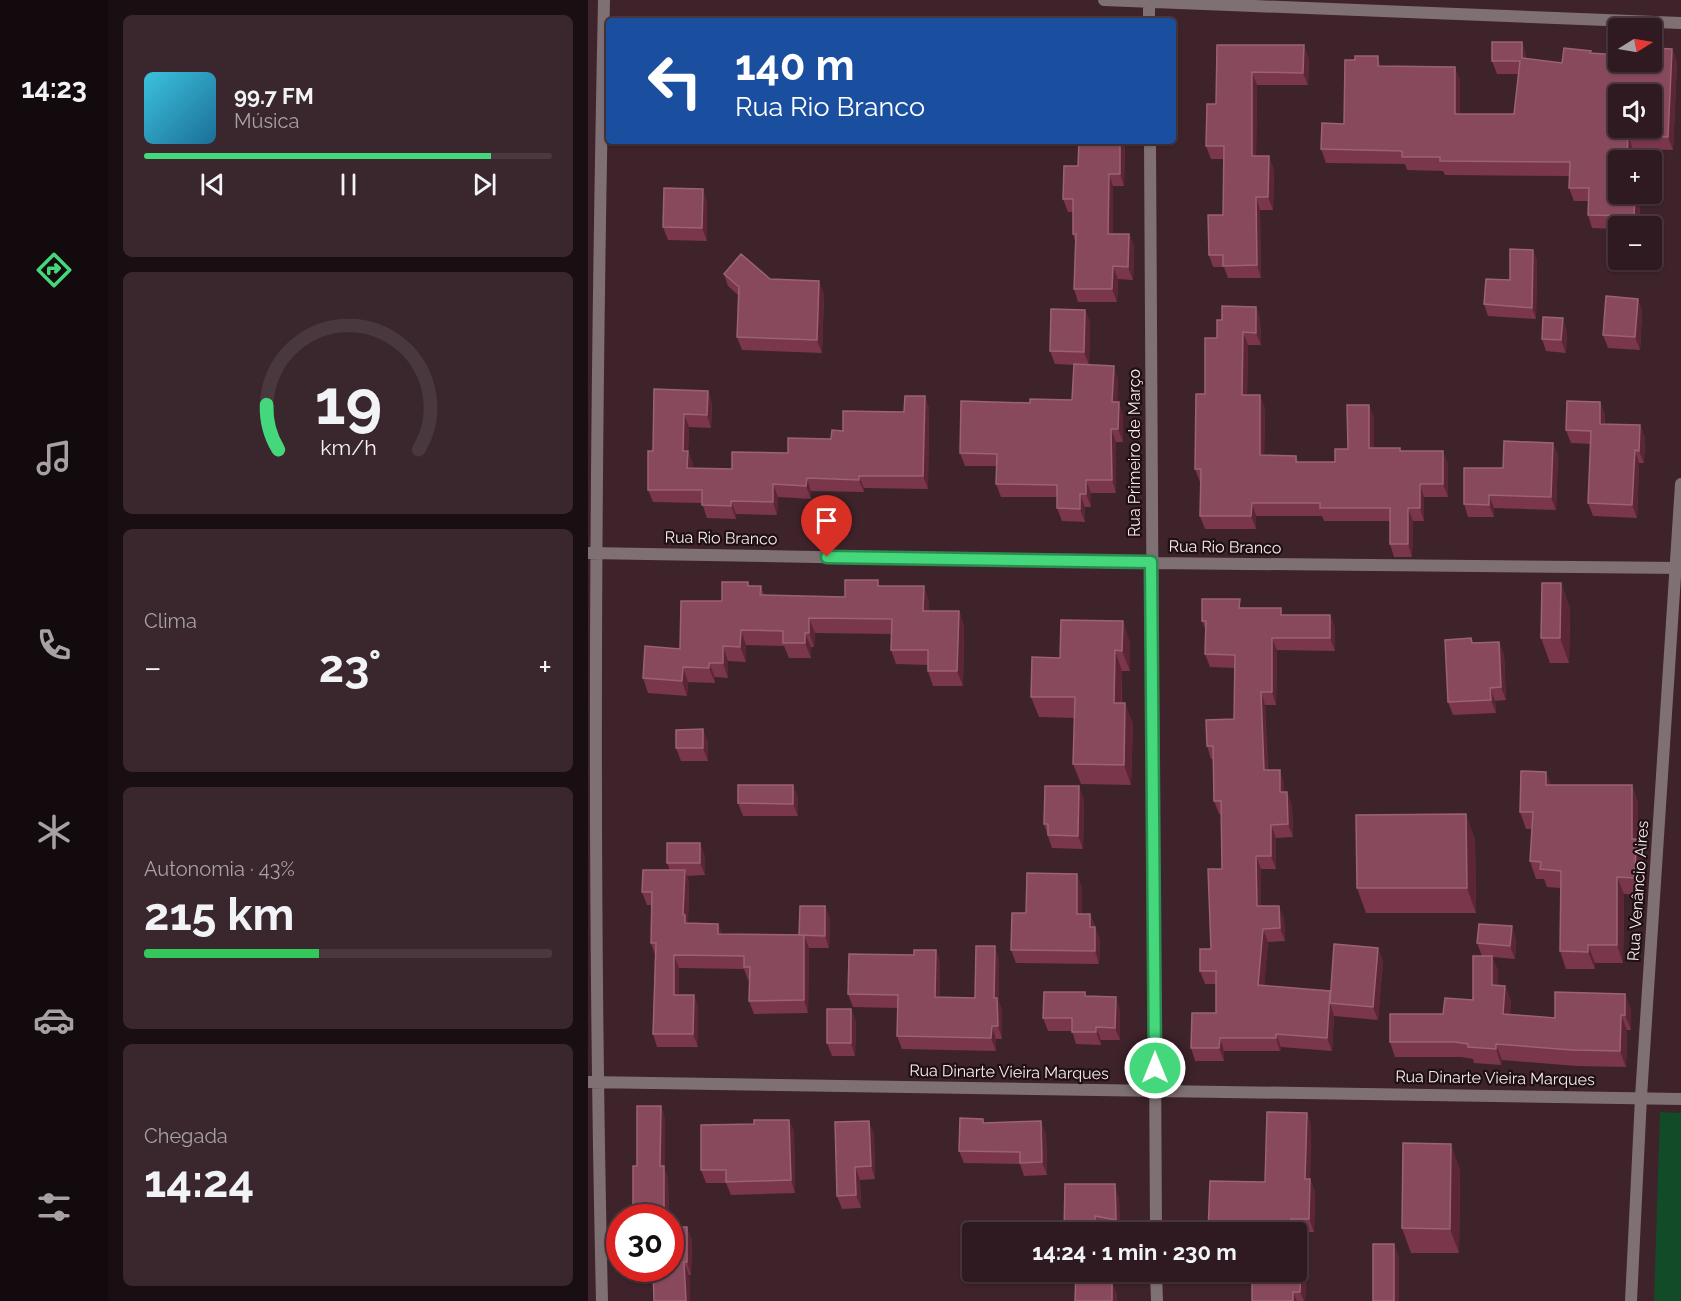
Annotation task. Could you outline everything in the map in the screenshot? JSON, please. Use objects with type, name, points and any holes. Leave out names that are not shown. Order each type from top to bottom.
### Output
[{"type":"street","points":[[602,1301],[593,1082],[592,553],[593,262],[604,0]]},
{"type":"street","points":[[1104,0],[1681,23]]},
{"type":"street","points":[[1149,1],[1149,18]]},
{"type":"street","name":"Rua Primeiro de Março","points":[[1150,144],[1156,1222]]},
{"type":"street","name":"Rua Venâncio Aires","points":[[1631,1301],[1641,1097],[1678,568],[1681,484]]},
{"type":"street","name":"Rua Rio Branco","points":[[592,553],[1678,568]]},
{"type":"street","name":"Rua Dinarte Vieira Marques","points":[[593,1082],[1681,1099]]},
{"type":"street","points":[[1156,1282],[1156,1301]]},
{"type":"green space","points":[[1660,1112],[1681,1113],[1681,1301],[1654,1301]]},
{"type":"building","points":[[1492,42],[1522,42],[1522,58],[1562,63],[1564,48],[1608,54],[1608,72],[1662,72],[1662,48],[1672,49],[1668,137],[1662,137],[1662,84],[1608,84],[1608,138],[1628,138],[1627,150],[1608,150],[1608,204],[1635,204],[1634,216],[1588,215],[1589,188],[1569,188],[1570,162],[1440,161],[1440,157],[1402,157],[1402,151],[1321,149],[1322,123],[1344,124],[1345,60],[1355,60],[1355,56],[1378,56],[1378,66],[1455,67],[1455,114],[1514,114],[1520,61],[1492,61]]},
{"type":"building","points":[[1217,45],[1304,45],[1303,73],[1252,72],[1252,156],[1269,156],[1268,197],[1256,197],[1257,265],[1223,266],[1223,255],[1209,255],[1208,215],[1223,215],[1224,146],[1206,146],[1207,104],[1216,104]]},
{"type":"building","points":[[1079,144],[1120,144],[1120,174],[1109,174],[1108,234],[1129,234],[1128,267],[1113,266],[1112,289],[1074,289],[1076,234],[1073,234],[1073,199],[1063,199],[1064,166],[1078,166]]},
{"type":"building","points":[[664,188],[703,189],[702,228],[663,227]]},
{"type":"building","points":[[1510,249],[1533,250],[1532,308],[1484,304],[1486,279],[1510,280]]},
{"type":"building","points":[[741,254],[770,279],[819,281],[817,340],[737,337],[739,287],[724,274]]},
{"type":"building","points":[[1606,296],[1638,299],[1635,337],[1603,335]]},
{"type":"building","points":[[1222,306],[1256,307],[1256,333],[1243,332],[1242,395],[1260,395],[1260,455],[1296,456],[1296,462],[1335,462],[1335,449],[1348,449],[1347,405],[1369,405],[1369,448],[1443,451],[1443,484],[1420,484],[1420,508],[1408,508],[1408,544],[1390,544],[1390,508],[1320,508],[1320,503],[1252,503],[1251,516],[1200,516],[1201,469],[1195,469],[1196,394],[1205,394],[1205,338],[1217,338],[1217,320],[1222,320]]},
{"type":"building","points":[[1051,309],[1085,310],[1084,352],[1050,351]]},
{"type":"building","points":[[1543,317],[1563,318],[1561,340],[1542,339]]},
{"type":"building","points":[[1074,364],[1114,366],[1112,402],[1119,402],[1118,429],[1111,429],[1112,480],[1086,480],[1086,494],[1080,494],[1080,509],[1057,508],[1057,485],[996,484],[997,454],[960,453],[961,401],[1030,403],[1030,399],[1072,400]]},
{"type":"building","points":[[654,389],[708,391],[707,415],[684,414],[683,451],[688,451],[687,468],[732,469],[732,452],[788,453],[788,438],[831,439],[832,430],[843,431],[843,411],[904,412],[905,396],[925,396],[923,476],[859,476],[859,480],[807,478],[806,486],[773,484],[773,502],[731,501],[731,506],[702,505],[702,490],[648,490],[648,451],[653,451]]},
{"type":"building","points":[[1567,401],[1600,402],[1600,424],[1640,425],[1639,451],[1635,450],[1632,505],[1588,503],[1591,431],[1566,430]]},
{"type":"building","points":[[1504,441],[1553,443],[1551,497],[1489,495],[1489,505],[1464,504],[1464,468],[1503,468]]},
{"type":"building","points":[[845,580],[878,580],[878,586],[924,586],[923,611],[959,611],[957,671],[928,671],[928,650],[891,650],[892,619],[809,618],[809,633],[805,633],[805,643],[783,643],[783,631],[741,630],[740,647],[723,646],[723,663],[709,663],[709,668],[683,667],[682,681],[643,678],[645,646],[680,649],[681,601],[722,601],[722,582],[748,582],[748,586],[761,586],[760,595],[845,597]]},
{"type":"building","points":[[1542,583],[1561,583],[1560,638],[1541,638]]},
{"type":"building","points":[[1202,599],[1240,599],[1239,608],[1281,608],[1281,615],[1330,615],[1330,638],[1272,638],[1272,692],[1261,692],[1264,770],[1280,770],[1280,792],[1287,792],[1288,824],[1271,825],[1271,856],[1256,856],[1257,906],[1279,906],[1280,928],[1263,929],[1258,985],[1330,991],[1327,1038],[1276,1034],[1276,1038],[1220,1038],[1219,1048],[1191,1048],[1192,1013],[1216,1013],[1216,971],[1200,971],[1200,949],[1211,949],[1208,869],[1222,869],[1221,801],[1214,801],[1213,746],[1207,746],[1206,720],[1234,719],[1235,655],[1205,654],[1206,621],[1202,621]]},
{"type":"building","points":[[1061,620],[1123,621],[1122,651],[1115,650],[1114,703],[1125,703],[1124,765],[1073,764],[1075,697],[1031,697],[1032,657],[1060,658]]},
{"type":"building","points":[[1471,638],[1472,643],[1499,642],[1501,687],[1490,688],[1491,700],[1448,702],[1445,640]]},
{"type":"building","points":[[703,729],[703,748],[676,748],[676,730]]},
{"type":"building","points":[[1521,771],[1546,772],[1546,785],[1632,785],[1632,839],[1637,839],[1634,878],[1617,877],[1617,945],[1588,945],[1588,952],[1560,951],[1561,871],[1540,869],[1541,862],[1530,861],[1533,812],[1520,812]]},
{"type":"building","points":[[738,785],[793,785],[793,804],[738,803]]},
{"type":"building","points":[[1045,786],[1079,786],[1078,836],[1048,835],[1048,824],[1044,824]]},
{"type":"building","points":[[1466,814],[1467,888],[1357,888],[1356,815]]},
{"type":"building","points":[[667,843],[700,843],[700,863],[667,863]]},
{"type":"building","points":[[643,870],[685,870],[683,914],[685,923],[718,924],[718,934],[804,935],[804,1000],[749,1001],[750,967],[744,967],[744,956],[674,955],[674,995],[694,995],[693,1034],[653,1034],[656,943],[651,943],[652,892],[642,892]]},
{"type":"building","points":[[1027,873],[1077,874],[1077,914],[1090,914],[1090,927],[1095,927],[1095,951],[1011,950],[1012,913],[1026,913]]},
{"type":"building","points":[[800,906],[825,906],[825,936],[799,935]]},
{"type":"building","points":[[1479,924],[1512,926],[1510,946],[1477,943]]},
{"type":"building","points":[[1334,944],[1378,948],[1373,1007],[1330,1003]]},
{"type":"building","points":[[976,946],[995,946],[994,998],[997,998],[998,1026],[992,1026],[991,1038],[897,1036],[898,995],[848,994],[849,954],[914,955],[914,950],[936,950],[935,997],[975,998]]},
{"type":"building","points":[[1473,956],[1492,956],[1492,985],[1505,986],[1503,1014],[1555,1018],[1555,992],[1625,994],[1625,1015],[1621,1015],[1620,1051],[1496,1044],[1496,1049],[1468,1047],[1468,1044],[1455,1042],[1390,1042],[1390,1014],[1443,1014],[1445,998],[1473,1000]]},
{"type":"building","points":[[1044,992],[1085,992],[1085,996],[1116,997],[1115,1028],[1096,1027],[1096,1032],[1072,1032],[1072,1018],[1043,1018]]},
{"type":"building","points":[[827,1009],[851,1009],[851,1043],[827,1043]]},
{"type":"building","points":[[637,1106],[661,1106],[660,1166],[664,1166],[664,1204],[633,1204],[633,1166],[637,1166]]},
{"type":"building","points":[[1267,1112],[1307,1113],[1305,1179],[1310,1179],[1309,1219],[1291,1219],[1291,1222],[1208,1222],[1210,1181],[1265,1182]]},
{"type":"building","points":[[960,1118],[983,1119],[983,1123],[1041,1121],[1042,1162],[1020,1163],[1020,1152],[959,1151]]},
{"type":"building","points":[[754,1120],[789,1120],[791,1180],[726,1182],[726,1170],[701,1170],[701,1125],[754,1124]]},
{"type":"building","points":[[869,1121],[871,1166],[855,1167],[856,1195],[837,1196],[835,1122]]},
{"type":"building","points":[[1403,1143],[1451,1144],[1450,1229],[1402,1228]]},
{"type":"building","points":[[1065,1184],[1115,1184],[1116,1220],[1095,1216],[1095,1222],[1064,1222]]},
{"type":"building","points":[[684,1227],[687,1227],[687,1262],[684,1262]]},
{"type":"building","points":[[1373,1244],[1394,1244],[1394,1301],[1373,1301]]},
{"type":"building","points":[[684,1262],[686,1301],[654,1301],[653,1282],[684,1282]]},
{"type":"building","points":[[1076,1282],[1112,1282],[1112,1301],[1075,1301]]},
{"type":"building","points":[[1252,1282],[1300,1282],[1300,1292],[1293,1292],[1293,1301],[1252,1301]]},
{"type":"route","points":[[827,557],[1151,562],[1155,1068]]}]
